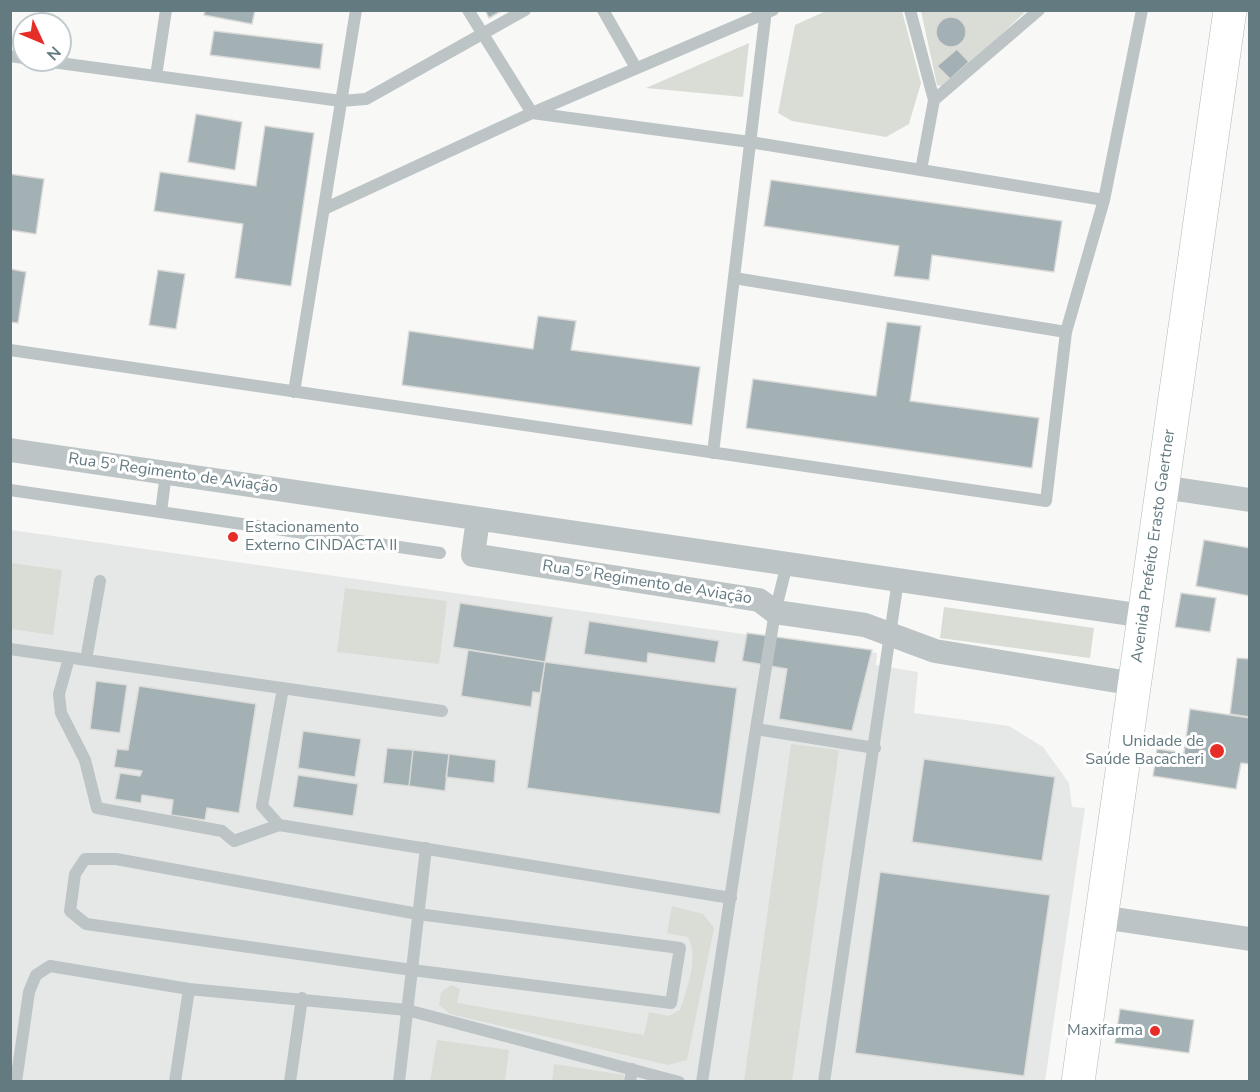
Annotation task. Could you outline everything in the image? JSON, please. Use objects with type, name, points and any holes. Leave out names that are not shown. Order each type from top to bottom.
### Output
[{"type":"main road","name":"Avenida Prefeito Erasto Gaertner","points":[[1078,1082],[1230,10]]},
{"type":"street","name":"Rua 5º Regimento de Aviação","points":[[10,450],[1144,616]]},
{"type":"street","points":[[1162,487],[1250,500]]},
{"type":"street","name":"Rua 5º Regimento de Aviação","points":[[478,519],[473,555],[759,600],[775,612],[864,625],[935,651],[1135,684]]},
{"type":"street","points":[[579,572],[586,534]]},
{"type":"street","points":[[1101,917],[1250,939]]},
{"type":"lane","points":[[156,76],[166,10]]},
{"type":"lane","points":[[294,392],[356,10]]},
{"type":"lane","points":[[468,10],[532,113]]},
{"type":"lane","points":[[72,65],[341,101],[366,99],[525,10]]},
{"type":"lane","points":[[603,10],[636,68]]},
{"type":"lane","points":[[910,10],[934,100],[921,170]]},
{"type":"lane","points":[[934,100],[1039,10]]},
{"type":"lane","points":[[10,350],[1046,501],[1066,332],[1104,200],[1142,10]]},
{"type":"lane","points":[[324,209],[532,113],[769,11]]},
{"type":"lane","points":[[713,453],[750,142],[769,11]]},
{"type":"lane","points":[[532,113],[750,142],[1104,200]]},
{"type":"lane","points":[[734,278],[1066,332]]},
{"type":"lane","points":[[161,512],[166,473]]},
{"type":"lane","points":[[10,490],[440,553]]},
{"type":"lane","points":[[702,1082],[775,612],[787,564]]},
{"type":"lane","points":[[824,1082],[898,580]]},
{"type":"lane","points":[[86,660],[100,581]]},
{"type":"lane","points":[[10,649],[442,711]]},
{"type":"lane","points":[[69,658],[59,694],[61,713],[86,760],[97,808],[222,831],[234,841],[279,825],[731,898]]},
{"type":"lane","points":[[279,825],[262,806],[283,688]]},
{"type":"lane","points":[[756,729],[875,748]]},
{"type":"lane","points":[[399,1082],[426,848]]},
{"type":"lane","points":[[85,859],[116,859],[418,914],[680,948],[671,1003],[412,970],[86,924],[70,911],[75,874],[85,859]]},
{"type":"lane","points":[[16,1082],[29,992],[36,975],[50,966],[189,989],[302,998],[407,1010],[631,1075],[679,1082]]},
{"type":"lane","points":[[175,1082],[189,989]]},
{"type":"lane","points":[[290,1082],[302,998]]},
{"type":"shaded area","points":[[826,11],[902,11],[921,83],[909,124],[886,137],[792,121],[778,113],[795,25]]},
{"type":"shaded area","points":[[921,11],[1026,11],[946,87],[937,85]]},
{"type":"shaded area","points":[[749,43],[743,97],[646,88]]},
{"type":"shaded area","points":[[11,530],[877,653],[876,665],[918,672],[914,713],[1009,726],[1043,747],[1069,783],[1072,807],[1085,808],[1045,1081],[11,1082]]},
{"type":"shaded area","points":[[11,563],[62,570],[53,635],[11,629]]},
{"type":"shaded area","points":[[345,588],[447,601],[439,664],[337,652]]},
{"type":"shaded area","points":[[944,607],[1094,628],[1090,658],[940,638]]},
{"type":"shaded area","points":[[791,744],[839,750],[792,1081],[744,1081]]},
{"type":"shaded area","points":[[672,906],[703,914],[714,928],[687,1060],[668,1065],[450,1014],[439,1005],[441,992],[451,985],[460,989],[457,1003],[644,1035],[649,1012],[669,1016],[680,1010],[691,974],[692,955],[688,937],[667,933]]},
{"type":"shaded area","points":[[437,1040],[509,1050],[505,1081],[430,1081]]},
{"type":"shaded area","points":[[554,1064],[624,1075],[623,1081],[552,1081]]},
{"type":"building","points":[[205,10],[255,10],[252,24],[204,15]]},
{"type":"building","points":[[485,10],[503,10],[489,18]]},
{"type":"building","points":[[951,17],[957,18],[965,26],[965,38],[957,46],[951,47],[945,46],[937,38],[936,32],[937,26],[945,18]]},
{"type":"building","points":[[214,31],[323,44],[320,69],[210,55]]},
{"type":"building","points":[[957,49],[969,62],[950,79],[937,66]]},
{"type":"building","points":[[196,114],[242,122],[235,170],[188,162]]},
{"type":"building","points":[[265,126],[314,133],[291,286],[235,278],[243,224],[154,211],[160,172],[256,186]]},
{"type":"building","points":[[10,174],[44,179],[36,234],[10,230]]},
{"type":"building","points":[[771,180],[1062,221],[1054,272],[932,255],[929,280],[894,276],[899,246],[764,226]]},
{"type":"building","points":[[10,269],[26,272],[18,323],[10,322]]},
{"type":"building","points":[[158,270],[185,274],[176,329],[149,325]]},
{"type":"building","points":[[538,316],[576,321],[571,350],[700,367],[692,425],[402,385],[409,331],[533,349]]},
{"type":"building","points":[[887,322],[921,326],[910,401],[1039,418],[1032,468],[746,428],[753,379],[876,396]]},
{"type":"building","points":[[1204,540],[1250,548],[1250,596],[1196,586]]},
{"type":"building","points":[[1181,593],[1216,598],[1210,632],[1175,627]]},
{"type":"building","points":[[460,603],[553,617],[545,662],[453,647]]},
{"type":"building","points":[[589,621],[719,641],[715,663],[648,653],[647,663],[584,654]]},
{"type":"building","points":[[747,633],[872,650],[852,731],[779,719],[787,669],[742,661]]},
{"type":"building","points":[[468,650],[545,662],[540,693],[533,692],[531,707],[461,696]]},
{"type":"building","points":[[1237,658],[1250,659],[1250,717],[1230,714]]},
{"type":"building","points":[[545,662],[737,688],[720,814],[527,788]]},
{"type":"building","points":[[96,681],[127,685],[120,733],[90,729]]},
{"type":"building","points":[[139,686],[256,704],[239,813],[207,808],[205,820],[171,815],[173,800],[142,795],[141,803],[115,799],[120,773],[140,776],[142,771],[114,767],[117,749],[128,750]]},
{"type":"building","name":"Unidade de Saúde Bacacheri","points":[[1190,709],[1250,718],[1250,764],[1241,763],[1236,789],[1153,776],[1157,749],[1184,753]]},
{"type":"building","points":[[303,731],[361,739],[355,777],[298,768]]},
{"type":"building","points":[[387,748],[413,750],[409,786],[383,783]]},
{"type":"building","points":[[413,750],[449,754],[445,791],[409,786]]},
{"type":"building","points":[[449,754],[496,760],[494,783],[446,777]]},
{"type":"building","points":[[924,759],[1055,777],[1042,861],[912,842]]},
{"type":"building","points":[[298,775],[358,784],[353,816],[293,807]]},
{"type":"building","points":[[880,872],[1050,895],[1024,1076],[855,1053]]},
{"type":"building","name":"Maxifarma","points":[[1120,1009],[1194,1020],[1189,1053],[1115,1043]]},
{"type":"place","name":"Estacionamento Externo CINDACTA II","points":[[233,537]]},
{"type":"place","name":"Unidade de Saúde Bacacheri","points":[[1217,751]]},
{"type":"place","name":"Maxifarma","points":[[1155,1031]]}]
